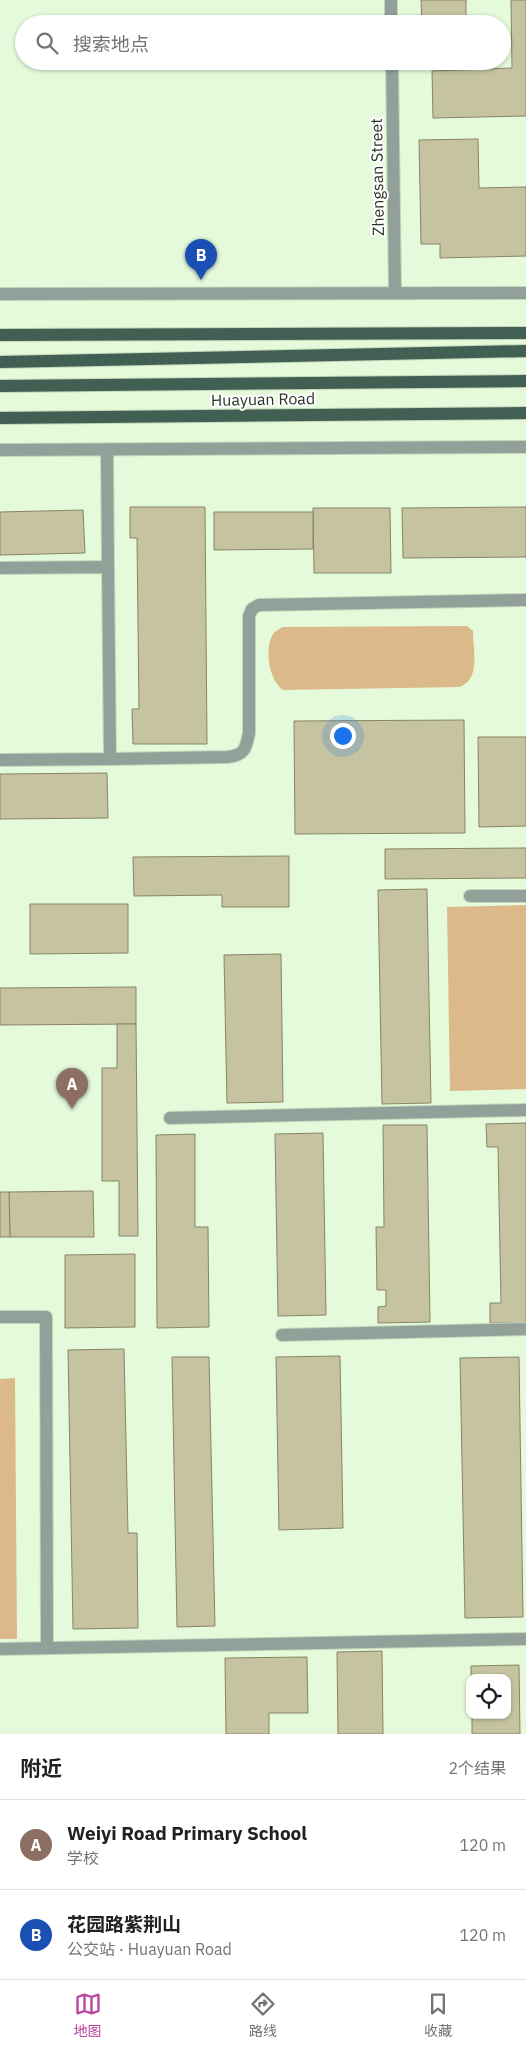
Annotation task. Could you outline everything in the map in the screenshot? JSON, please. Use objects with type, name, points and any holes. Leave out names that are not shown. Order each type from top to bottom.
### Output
[{"type":"main road","points":[[0,335],[526,333]]},
{"type":"main road","points":[[0,362],[526,351]]},
{"type":"main road","points":[[0,386],[526,381]]},
{"type":"main road","name":"Huayuan Road","points":[[0,418],[526,413]]},
{"type":"street","points":[[390,0],[391,15]]},
{"type":"street","name":"Zhengsan Street","points":[[392,70],[396,293]]},
{"type":"street","points":[[0,294],[526,293]]},
{"type":"street","points":[[0,450],[526,447]]},
{"type":"street","points":[[107,450],[110,759]]},
{"type":"street","points":[[0,568],[108,567]]},
{"type":"street","points":[[0,760],[237,756],[246,747],[249,733],[249,616],[252,609],[259,605],[526,600]]},
{"type":"street","points":[[470,896],[526,896]]},
{"type":"street","points":[[170,1118],[526,1110]]},
{"type":"street","points":[[0,1317],[46,1317],[47,1648]]},
{"type":"street","points":[[282,1335],[526,1329]]},
{"type":"street","points":[[0,1649],[526,1639]]},
{"type":"shaded area","points":[[467,626],[473,631],[474,663],[471,677],[467,683],[460,687],[283,690],[274,679],[269,664],[270,640],[277,630],[283,627]]},
{"type":"shaded area","points":[[526,905],[526,1089],[450,1091],[447,907]]},
{"type":"shaded area","points":[[15,1378],[17,1639],[0,1639],[0,1379]]},
{"type":"building","points":[[421,0],[466,0],[466,15],[422,15]]},
{"type":"building","points":[[511,0],[526,0],[526,116],[433,118],[432,71],[511,70]]},
{"type":"building","points":[[478,139],[479,188],[526,187],[526,256],[440,258],[440,244],[421,244],[419,140]]},
{"type":"building","points":[[130,507],[205,507],[207,744],[133,744],[132,709],[139,709],[137,538],[130,538]]},
{"type":"building","points":[[526,507],[526,557],[403,558],[402,508]]},
{"type":"building","points":[[313,508],[390,508],[391,573],[314,573]]},
{"type":"building","points":[[83,510],[85,553],[0,555],[0,512]]},
{"type":"building","points":[[214,512],[313,512],[313,549],[214,550]]},
{"type":"building","points":[[464,720],[465,833],[295,834],[294,721]]},
{"type":"building","points":[[478,737],[526,737],[526,826],[479,827]]},
{"type":"building","points":[[107,773],[108,818],[0,819],[0,774]]},
{"type":"building","points":[[526,848],[526,878],[385,879],[385,849]]},
{"type":"building","points":[[289,856],[289,907],[222,907],[222,895],[134,896],[133,857]]},
{"type":"building","points":[[427,889],[431,1103],[382,1104],[378,890]]},
{"type":"building","points":[[30,904],[128,904],[128,953],[30,954]]},
{"type":"building","points":[[281,954],[283,1102],[227,1103],[224,955]]},
{"type":"building","points":[[136,987],[136,1024],[0,1025],[0,988]]},
{"type":"building","points":[[117,1024],[136,1024],[138,1236],[119,1236],[119,1181],[102,1181],[102,1068],[117,1068]]},
{"type":"building","points":[[526,1123],[526,1323],[490,1323],[490,1303],[501,1303],[498,1147],[487,1147],[486,1124]]},
{"type":"building","points":[[383,1125],[427,1125],[430,1322],[378,1323],[378,1307],[386,1306],[386,1290],[377,1290],[376,1227],[384,1227]]},
{"type":"building","points":[[323,1133],[326,1315],[278,1316],[275,1134]]},
{"type":"building","points":[[195,1134],[195,1227],[208,1227],[209,1327],[157,1328],[156,1135]]},
{"type":"building","points":[[93,1191],[94,1237],[10,1237],[9,1192]]},
{"type":"building","points":[[0,1192],[9,1192],[10,1237],[0,1237]]},
{"type":"building","points":[[135,1254],[135,1327],[65,1328],[65,1255]]},
{"type":"building","points":[[124,1349],[128,1533],[137,1533],[138,1628],[73,1629],[68,1350]]},
{"type":"building","points":[[340,1356],[343,1528],[279,1530],[276,1357]]},
{"type":"building","points":[[172,1357],[209,1357],[215,1626],[177,1627]]},
{"type":"building","points":[[519,1357],[523,1617],[465,1618],[460,1358]]},
{"type":"building","points":[[382,1651],[383,1734],[338,1734],[337,1652]]},
{"type":"building","points":[[307,1657],[308,1713],[269,1713],[269,1734],[226,1734],[225,1658]]},
{"type":"building","points":[[519,1665],[520,1734],[472,1734],[472,1719],[511,1719],[511,1674],[471,1674],[471,1666]]},
{"type":"place","name":"花园路紫荆山","points":[[201,280]]},
{"type":"place","name":"Weiyi Road Primary School","points":[[72,1109]]}]
